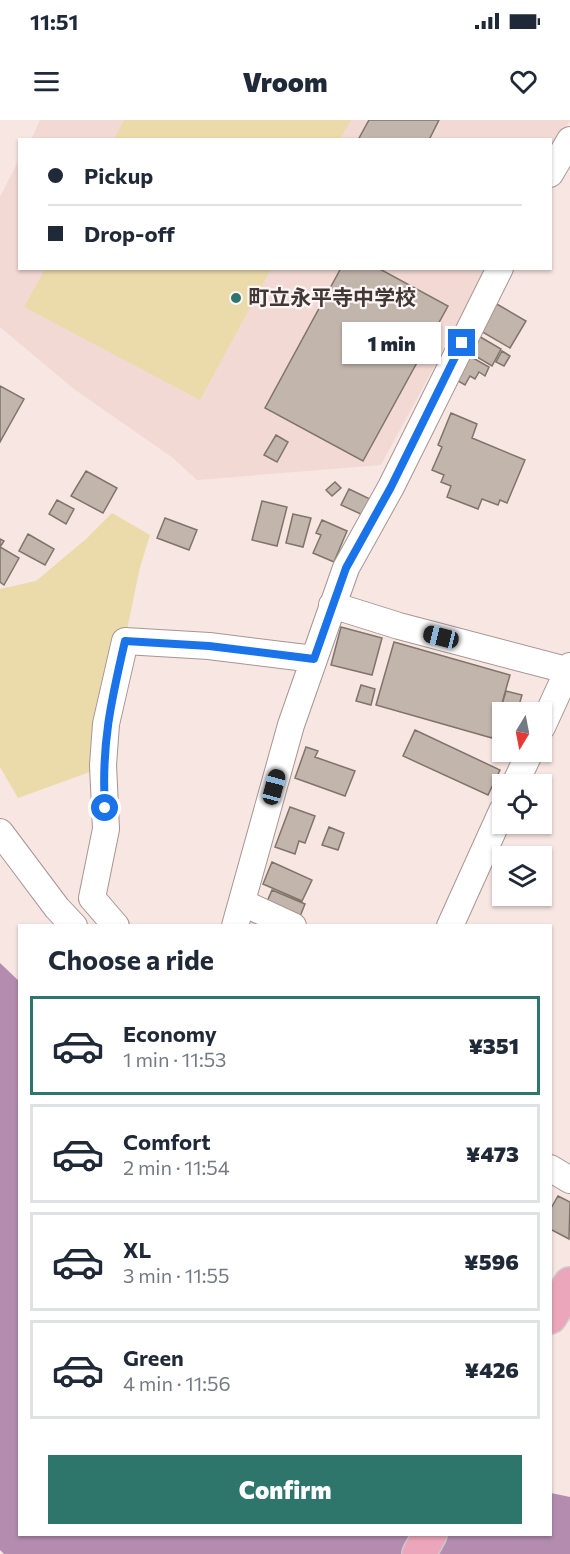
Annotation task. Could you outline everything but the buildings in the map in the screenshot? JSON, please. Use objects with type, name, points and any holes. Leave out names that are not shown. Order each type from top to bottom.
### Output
[{"type":"highway","points":[[419,1554],[429,1536]]},
{"type":"street","points":[[552,171],[570,140]]},
{"type":"street","points":[[284,924],[239,914],[291,724],[346,568],[391,487],[499,270]]},
{"type":"street","points":[[332,605],[399,626],[569,669],[552,706]]},
{"type":"street","points":[[114,924],[93,898],[106,829],[103,765],[106,724],[125,641],[209,646],[314,659]]},
{"type":"street","points":[[0,832],[57,908],[72,924]]},
{"type":"street","points":[[451,924],[492,833]]},
{"type":"street","points":[[552,1169],[570,1180]]},
{"type":"shaded area","points":[[40,120],[570,120],[552,153],[552,138],[32,138]]},
{"type":"shaded area","points":[[124,120],[351,120],[341,138],[115,138]]},
{"type":"shaded area","name":"町立永平寺中学校","points":[[18,162],[18,270],[486,270],[381,465],[197,480],[173,458],[74,389],[0,327],[0,197]]},
{"type":"shaded area","points":[[44,270],[270,270],[200,400],[24,307]]},
{"type":"shaded area","points":[[112,513],[150,535],[140,567],[98,769],[18,798],[0,767],[0,589],[36,581],[86,539]]},
{"type":"shaded area","points":[[0,963],[18,980],[18,1536],[552,1536],[552,1493],[570,1497],[570,1554],[4,1554],[0,1550]]},
{"type":"place","name":"町立永平寺中学校","points":[[236,298]]},
{"type":"route","points":[[105,808],[103,765],[106,724],[125,641],[209,646],[314,659],[346,568],[391,487],[462,343]]}]
